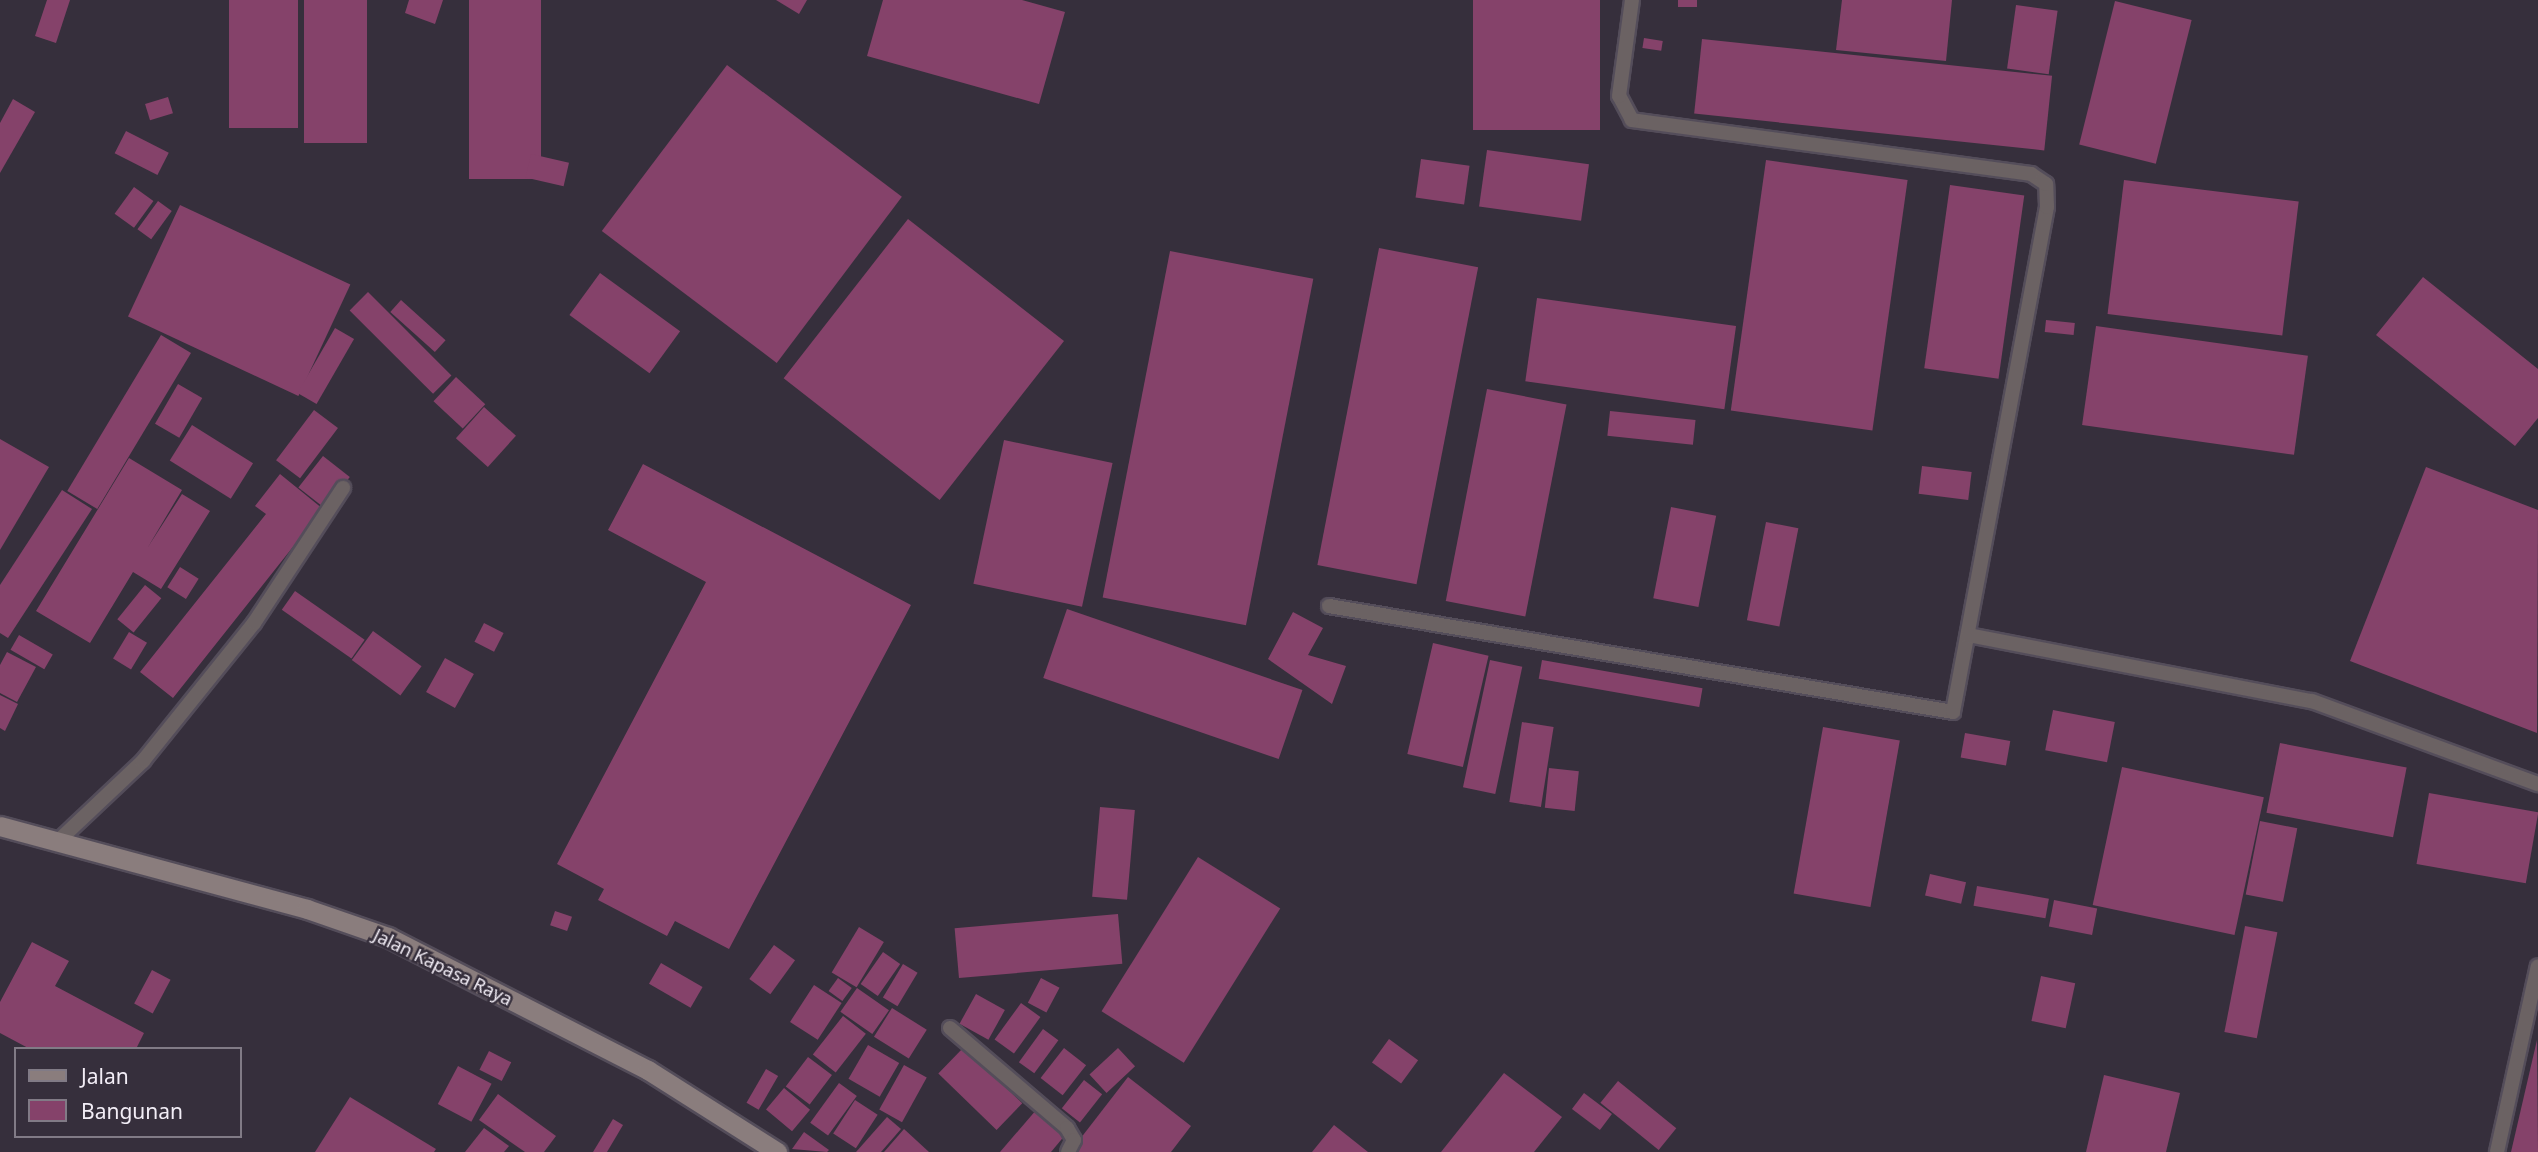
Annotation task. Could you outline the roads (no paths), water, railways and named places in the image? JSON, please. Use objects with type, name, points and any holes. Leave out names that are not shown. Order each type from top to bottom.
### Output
[{"type":"main road","name":"Jalan Kapasa Raya","points":[[0,826],[307,909],[388,937],[648,1070],[777,1152]]},
{"type":"street","points":[[1329,606],[1954,712],[2047,207],[2046,184],[2031,174],[1632,120],[1619,96],[1632,0]]},
{"type":"street","points":[[57,843],[143,761],[177,719],[254,623],[343,488]]},
{"type":"street","points":[[1968,635],[2312,701],[2538,784]]},
{"type":"street","points":[[2497,1152],[2538,966]]},
{"type":"street","points":[[950,1028],[1067,1128],[1074,1140],[1068,1152]]}]
